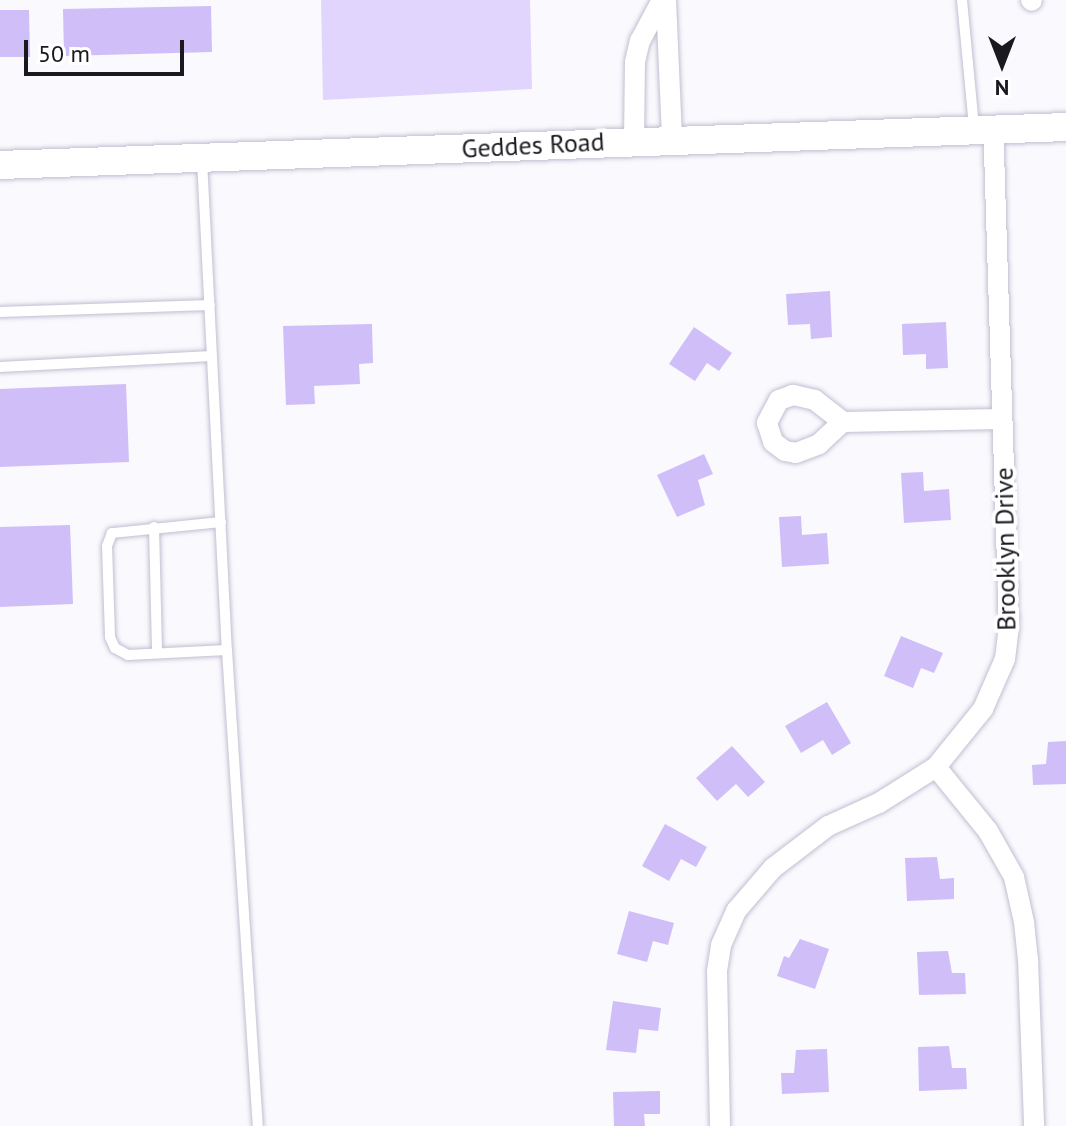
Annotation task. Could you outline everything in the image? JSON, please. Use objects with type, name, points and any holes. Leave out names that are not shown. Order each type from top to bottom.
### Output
[{"type":"main road","name":"Geddes Road","points":[[0,165],[1066,127]]},
{"type":"street","points":[[664,0],[672,139]]},
{"type":"street","points":[[634,141],[635,62],[640,41],[664,0]]},
{"type":"street","name":"Brooklyn Drive","points":[[720,1126],[717,971],[721,945],[736,911],[773,868],[828,826],[879,803],[936,767],[983,709],[1005,659],[1009,628],[1001,419],[984,130]]},
{"type":"street","points":[[843,422],[1001,419]]},
{"type":"street","points":[[936,767],[988,831],[1014,877],[1028,959],[1034,1126]]},
{"type":"lane","points":[[962,0],[984,130]]},
{"type":"lane","points":[[202,158],[227,650],[258,1126]]},
{"type":"lane","points":[[0,312],[210,305]]},
{"type":"lane","points":[[0,367],[212,356]]},
{"type":"lane","points":[[221,522],[112,533],[107,546],[110,637],[115,648],[128,655],[227,650]]},
{"type":"lane","points":[[154,527],[157,653]]},
{"type":"shaded area","points":[[321,0],[530,0],[532,89],[323,100]]},
{"type":"building","points":[[211,6],[212,52],[64,56],[63,9]]},
{"type":"building","points":[[0,10],[29,10],[30,57],[0,57]]},
{"type":"building","points":[[830,291],[832,337],[811,339],[810,324],[788,325],[786,294]]},
{"type":"building","points":[[946,322],[948,368],[926,369],[926,354],[903,355],[902,324]]},
{"type":"building","points":[[372,324],[373,363],[359,364],[360,384],[314,386],[315,404],[286,405],[283,326]]},
{"type":"building","points":[[694,327],[732,353],[719,371],[707,363],[695,381],[669,364]]},
{"type":"building","points":[[126,384],[129,462],[0,467],[0,389]]},
{"type":"building","points":[[704,454],[713,474],[698,480],[705,505],[677,517],[657,475]]},
{"type":"building","points":[[923,472],[924,491],[949,489],[951,520],[904,523],[901,473]]},
{"type":"building","points":[[801,516],[802,535],[827,533],[829,564],[782,567],[779,517]]},
{"type":"building","points":[[70,525],[73,604],[0,607],[0,527]]},
{"type":"building","points":[[901,636],[943,653],[934,673],[921,668],[913,688],[884,676]]},
{"type":"building","points":[[827,702],[851,743],[832,755],[823,740],[801,753],[785,726]]},
{"type":"building","points":[[1066,741],[1066,784],[1033,785],[1032,765],[1046,764],[1048,742]]},
{"type":"building","points":[[732,746],[765,782],[748,797],[736,784],[717,801],[696,778]]},
{"type":"building","points":[[665,824],[707,847],[696,867],[681,859],[669,881],[642,866]]},
{"type":"building","points":[[937,857],[940,879],[954,878],[954,899],[907,901],[905,858]]},
{"type":"building","points":[[629,911],[674,923],[668,945],[653,941],[647,962],[617,954]]},
{"type":"building","points":[[800,939],[829,949],[815,989],[777,976],[784,956],[789,958]]},
{"type":"building","points":[[948,951],[952,973],[965,973],[966,994],[919,995],[917,952]]},
{"type":"building","points":[[613,1001],[661,1008],[658,1031],[639,1029],[636,1053],[606,1050]]},
{"type":"building","points":[[949,1046],[952,1068],[966,1068],[967,1089],[919,1091],[918,1047]]},
{"type":"building","points":[[827,1049],[829,1092],[782,1094],[781,1073],[794,1073],[796,1050]]},
{"type":"building","points":[[660,1091],[660,1114],[644,1114],[645,1126],[614,1126],[613,1092]]}]
